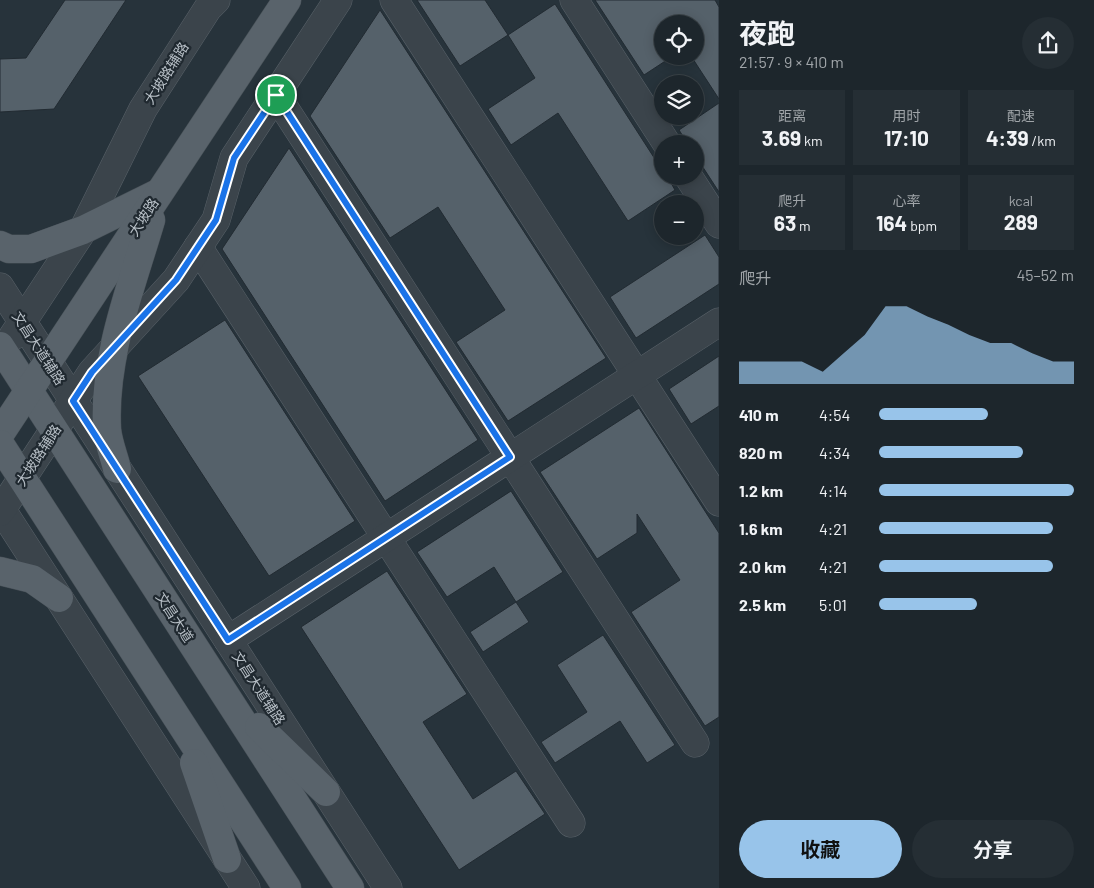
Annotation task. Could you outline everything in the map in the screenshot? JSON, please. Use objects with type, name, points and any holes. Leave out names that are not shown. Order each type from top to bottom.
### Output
[{"type":"main road","name":"大坡路","points":[[0,434],[287,0]]},
{"type":"main road","points":[[0,246],[9,249],[31,249],[83,230],[159,193]]},
{"type":"main road","points":[[118,469],[107,430],[108,396],[113,350],[159,193]]},
{"type":"main road","name":"文昌大道","points":[[1,351],[29,391],[350,888]]},
{"type":"main road","points":[[0,444],[287,888]]},
{"type":"main road","points":[[0,571],[32,579],[59,598]]},
{"type":"main road","points":[[224,692],[326,792]]},
{"type":"main road","points":[[181,724],[227,859]]},
{"type":"street","name":"大坡路辅路","points":[[1,351],[23,322],[83,230],[143,109],[208,8],[216,0]]},
{"type":"street","name":"大坡路辅路","points":[[1,510],[92,372],[176,280],[216,220],[234,158],[338,0]]},
{"type":"street","points":[[394,0],[719,502]]},
{"type":"street","points":[[574,0],[661,135]]},
{"type":"street","points":[[276,95],[694,743]]},
{"type":"street","points":[[694,185],[719,224]]},
{"type":"street","points":[[198,247],[571,823]]},
{"type":"street","name":"文昌大道辅路","points":[[0,287],[388,888]]},
{"type":"street","points":[[228,640],[719,322]]},
{"type":"street","points":[[1,510],[246,888]]},
{"type":"building","points":[[65,0],[126,0],[54,109],[0,112],[0,59],[26,58]]},
{"type":"building","points":[[417,0],[485,0],[508,35],[460,66]]},
{"type":"building","points":[[595,0],[715,0],[719,7],[719,99],[697,65],[704,65],[704,15],[654,15],[654,65],[659,65],[644,75]]},
{"type":"building","points":[[555,4],[654,158],[654,185],[672,185],[675,190],[667,195],[654,195],[654,204],[628,221],[558,113],[511,145],[488,109],[535,78],[508,35]]},
{"type":"building","points":[[380,10],[606,358],[508,421],[456,342],[505,310],[438,207],[390,238],[310,116]]},
{"type":"building","points":[[719,103],[719,192],[704,169],[704,135],[682,135],[679,130],[686,125],[704,125],[704,113]]},
{"type":"building","points":[[289,148],[478,440],[385,501],[222,249]]},
{"type":"building","points":[[704,236],[719,257],[719,284],[636,338],[610,297],[690,245],[704,245]]},
{"type":"building","points":[[225,320],[355,521],[269,576],[138,376]]},
{"type":"building","points":[[719,356],[719,406],[691,424],[669,389]]},
{"type":"building","points":[[639,408],[719,533],[719,717],[705,726],[631,612],[680,580],[637,514],[637,533],[597,559],[540,472]]},
{"type":"building","points":[[511,491],[563,572],[516,602],[494,567],[447,597],[417,552]]},
{"type":"building","points":[[387,571],[467,694],[423,722],[473,799],[516,771],[545,814],[459,870],[301,627]]},
{"type":"building","points":[[516,602],[529,622],[483,652],[470,632]]},
{"type":"building","points":[[603,635],[675,745],[647,763],[620,721],[555,763],[541,742],[587,712],[557,665]]},
{"type":"route","points":[[276,95],[510,457],[228,640],[73,401],[92,372],[176,280],[216,220],[234,158],[276,95]]}]
